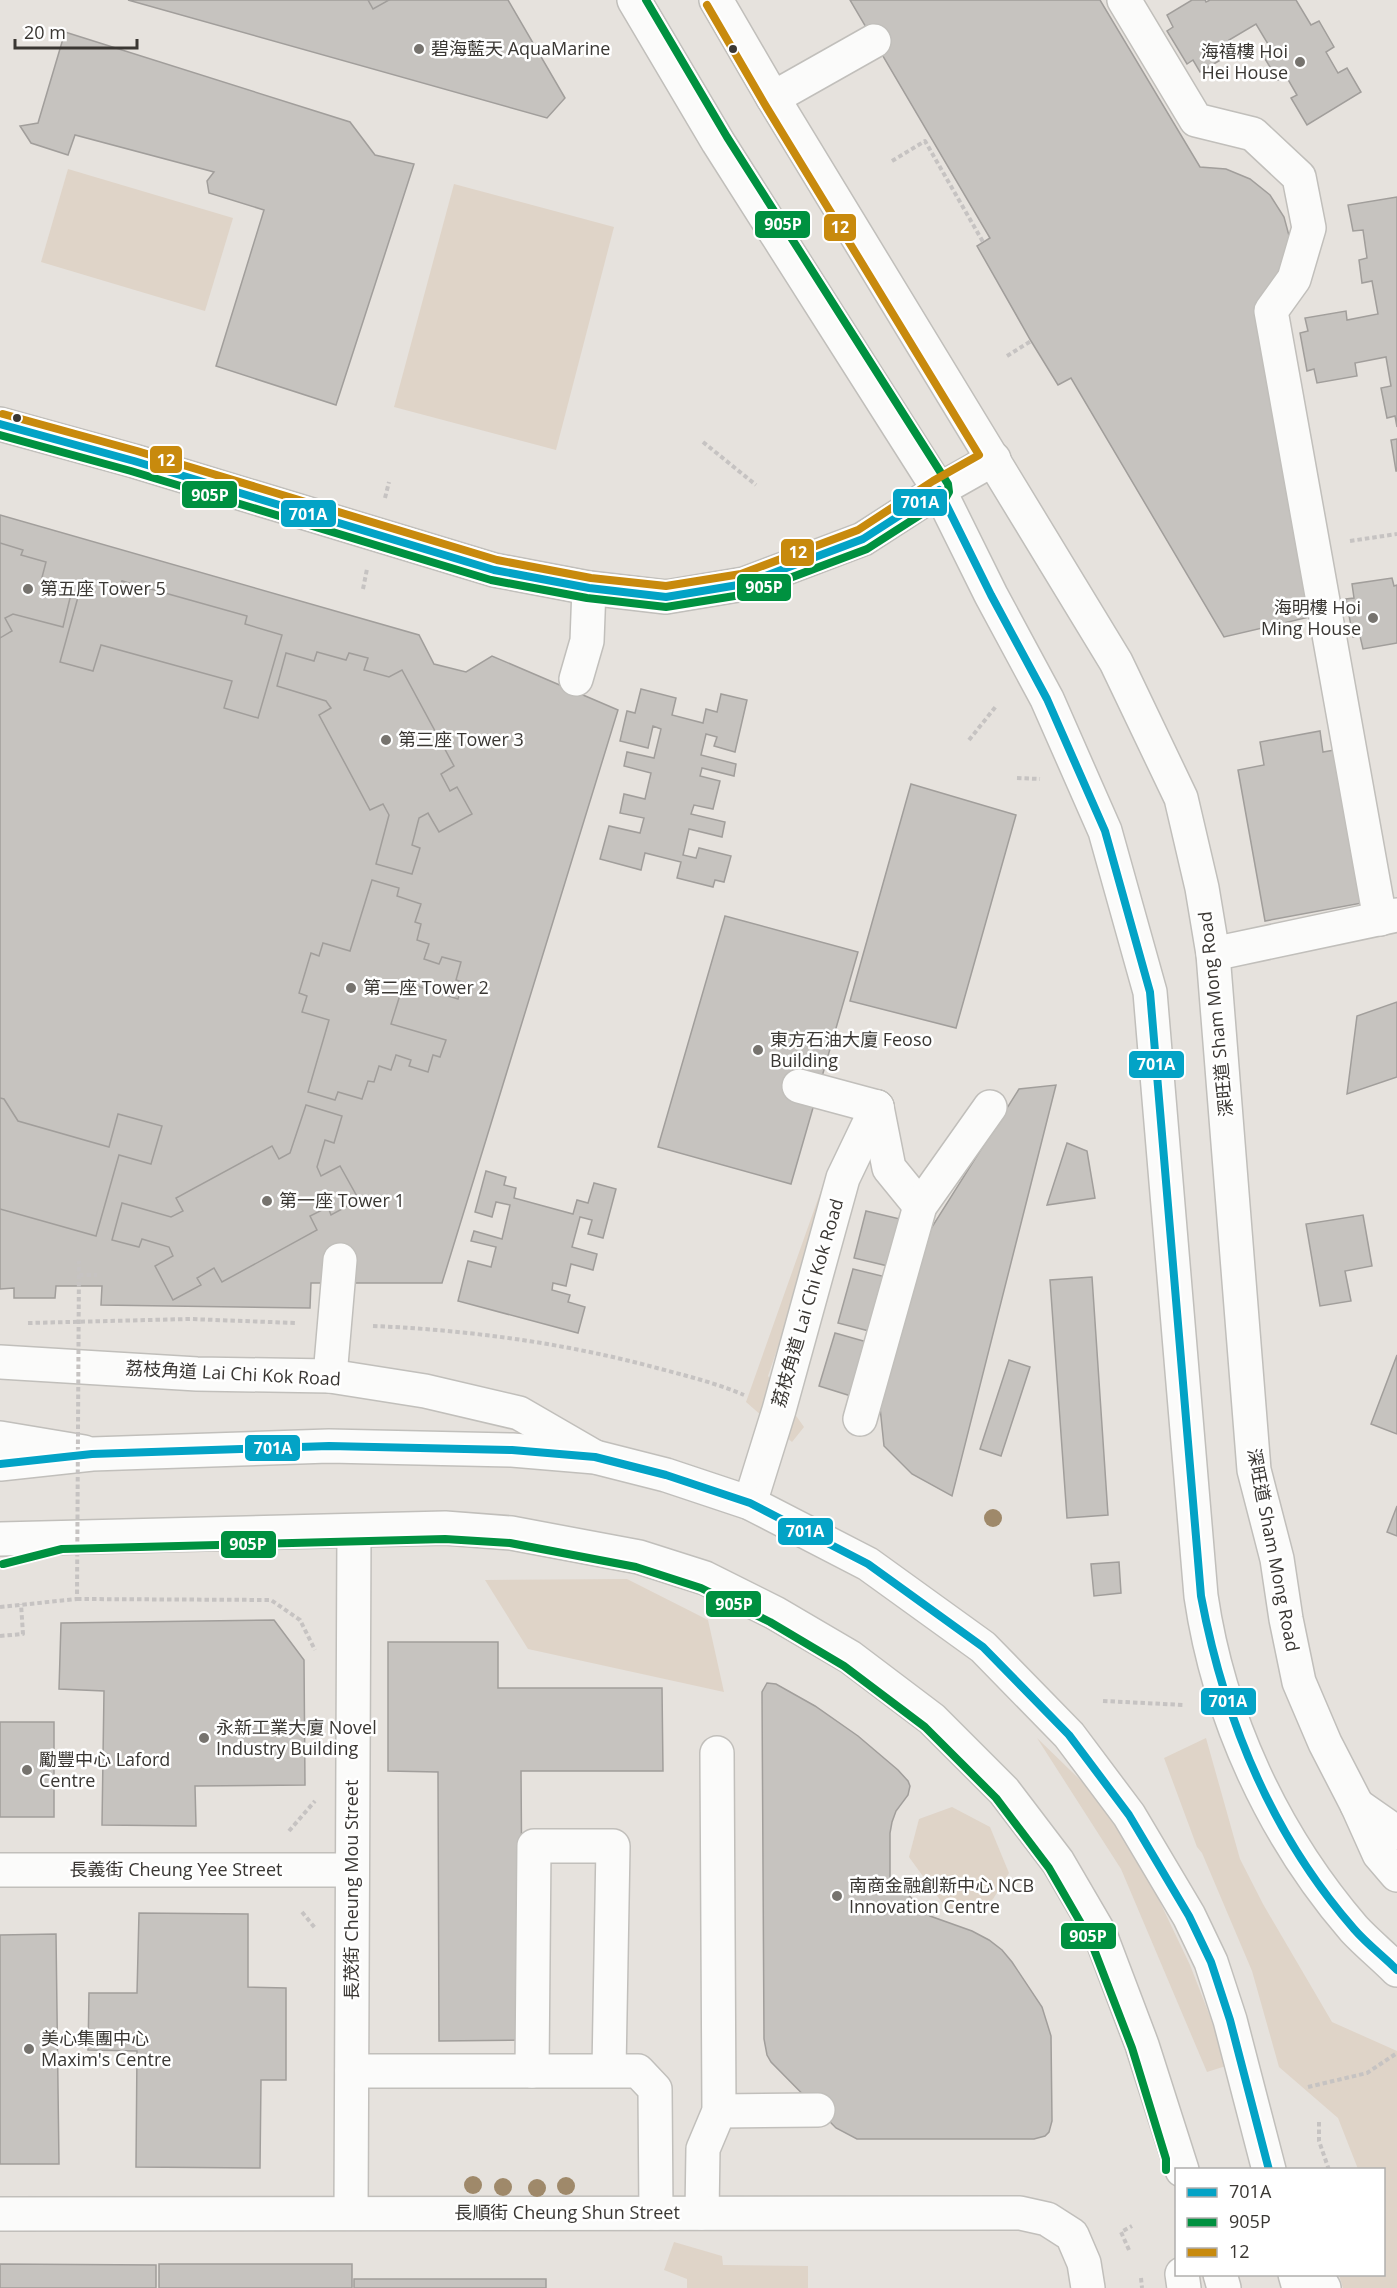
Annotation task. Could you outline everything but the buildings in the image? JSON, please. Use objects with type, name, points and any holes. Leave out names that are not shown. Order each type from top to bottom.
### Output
[{"type":"main road","points":[[634,0],[718,142],[939,490],[990,595],[1047,699],[1105,831],[1150,992],[1202,1596],[1208,1641],[1223,1697],[1248,1761],[1275,1817],[1308,1868],[1354,1929],[1397,1970]]},
{"type":"main road","name":"深旺道 Sham Mong Road","points":[[716,0],[773,98],[1116,662],[1181,798],[1202,888],[1214,954],[1254,1470],[1277,1559],[1299,1682],[1325,1743],[1357,1805],[1378,1854],[1397,1875]]},
{"type":"main road","points":[[1124,0],[1196,120],[1253,134],[1299,177],[1309,228],[1294,279],[1271,311],[1388,917],[1214,954]]},
{"type":"main road","points":[[773,98],[874,41]]},
{"type":"main road","points":[[0,424],[134,461],[494,570],[589,588],[666,597],[744,584],[863,539],[939,490],[994,459]]},
{"type":"main road","points":[[576,679],[587,640],[589,588]]},
{"type":"main road","points":[[799,1086],[877,1107],[889,1168],[920,1206]]},
{"type":"main road","name":"荔枝角道 Lai Chi Kok Road","points":[[750,1503],[779,1410],[843,1178],[877,1107]]},
{"type":"main road","points":[[860,1419],[920,1206],[990,1107]]},
{"type":"main road","points":[[330,1376],[340,1260]]},
{"type":"main road","name":"荔枝角道 Lai Chi Kok Road","points":[[0,1362],[197,1374],[330,1376],[425,1391],[519,1413],[595,1457]]},
{"type":"main road","name":"荔枝角道 Lai Chi Kok Road","points":[[0,1438],[92,1454],[329,1446],[512,1450],[595,1457],[666,1475],[750,1503],[868,1564],[983,1647],[1069,1735],[1129,1815],[1189,1916],[1211,1962],[1230,2020],[1269,2168]]},
{"type":"main road","points":[[0,1464],[92,1454]]},
{"type":"main road","points":[[0,1539],[445,1528],[511,1533],[639,1557],[705,1578],[775,1613],[850,1657],[932,1719],[1004,1791],[1058,1862],[1100,1934],[1142,2045],[1179,2165]]},
{"type":"main road","name":"長茂街 Cheung Mou Street","points":[[351,2213],[354,1531]]},
{"type":"main road","points":[[0,1554],[61,1539]]},
{"type":"main road","points":[[702,2213],[703,2149],[719,2111],[717,1753]]},
{"type":"main road","points":[[1357,1805],[1397,1833]]},
{"type":"main road","points":[[532,2071],[534,1846],[614,1846],[609,2070]]},
{"type":"main road","name":"長義街 Cheung Yee Street","points":[[0,1870],[352,1870]]},
{"type":"main road","points":[[352,2071],[638,2071],[656,2089],[656,2213]]},
{"type":"main road","points":[[719,2111],[818,2110]]},
{"type":"main road","name":"長順街 Cheung Shun Street","points":[[0,2214],[1020,2213],[1047,2219],[1072,2235],[1084,2263],[1088,2288]]},
{"type":"path","points":[[892,161],[925,141],[983,242]]},
{"type":"path","points":[[1007,356],[1031,341]]},
{"type":"path","points":[[703,442],[756,485]]},
{"type":"path","points":[[969,740],[998,705]]},
{"type":"path","points":[[1017,778],[1041,779]]},
{"type":"path","points":[[77,1599],[79,1261]]},
{"type":"path","points":[[79,1275],[97,1275]]},
{"type":"path","points":[[24,1323],[190,1319],[437,1329],[527,1340],[621,1358],[718,1384],[779,1410]]},
{"type":"path","points":[[0,1607],[77,1599],[271,1600],[300,1620],[317,1655]]},
{"type":"path","points":[[0,1636],[23,1634],[21,1604]]},
{"type":"path","points":[[1103,1701],[1184,1705]]},
{"type":"path","points":[[279,1831],[290,1831],[316,1799]]},
{"type":"path","points":[[302,1912],[320,1935]]},
{"type":"path","points":[[1308,2087],[1367,2073],[1397,2053]]},
{"type":"path","points":[[1319,2122],[1319,2141],[1329,2168]]},
{"type":"path","points":[[1129,2250],[1121,2232],[1132,2226]]},
{"type":"path","points":[[1141,2278],[1142,2288]]},
{"type":"shaded area","points":[[68,169],[233,218],[205,311],[41,262]]},
{"type":"shaded area","points":[[454,184],[614,227],[556,450],[394,407]]},
{"type":"shaded area","points":[[824,1182],[809,1256],[768,1376],[804,1427],[792,1442],[746,1402]]},
{"type":"shaded area","points":[[627,1579],[708,1620],[724,1692],[528,1649],[485,1580]]},
{"type":"shaded area","points":[[1037,1738],[1105,1804],[1136,1852],[1190,1965],[1229,2065],[1207,2072],[1121,1869]]},
{"type":"shaded area","points":[[1206,1738],[1240,1859],[1263,1904],[1332,2022],[1397,2051],[1397,2288],[1343,2288],[1339,2276],[1385,2276],[1385,2168],[1358,2168],[1338,2118],[1279,2067],[1252,1971],[1202,1853],[1197,1847],[1164,1758]]},
{"type":"shaded area","points":[[952,1807],[990,1827],[1009,1873],[993,1899],[977,1912],[946,1908],[909,1857],[919,1819]]},
{"type":"shaded area","points":[[674,2242],[722,2256],[723,2265],[808,2266],[808,2288],[687,2288],[687,2279],[664,2270]]},
{"type":"transit line","name":"905P","points":[[0,435],[131,471],[491,580],[587,598],[666,607],[747,594],[867,549],[945,499],[949,492],[948,484],[727,137],[646,0]]},
{"type":"transit line","name":"12","points":[[3,414],[137,451],[497,560],[591,578],[666,586],[741,574],[858,530],[933,481],[979,455],[764,103],[707,5]]},
{"type":"transit line","name":"701A","points":[[0,424],[134,461],[494,570],[589,588],[666,597],[744,584],[863,539],[939,490],[991,595],[1047,699],[1105,831],[1150,992],[1201,1596],[1223,1686],[1255,1773],[1298,1854],[1354,1929],[1397,1970]]},
{"type":"transit line","name":"701A","points":[[0,1464],[92,1454],[329,1446],[512,1450],[595,1457],[666,1475],[750,1503],[868,1564],[983,1647],[1069,1735],[1129,1815],[1189,1916],[1211,1962],[1230,2020],[1268,2168]]},
{"type":"transit line","name":"905P","points":[[3,1564],[62,1549],[445,1539],[510,1543],[636,1567],[701,1588],[770,1622],[844,1666],[925,1727],[996,1798],[1049,1868],[1090,1939],[1132,2048],[1166,2159],[1166,2170]]},
{"type":"place","name":"碧海藍天 AquaMarine","points":[[419,49]]},
{"type":"place","name":"海禧樓 Hoi Hei House","points":[[1300,62]]},
{"type":"place","name":"第五座 Tower 5","points":[[28,589]]},
{"type":"place","name":"海明樓 Hoi Ming House","points":[[1373,618]]},
{"type":"place","name":"第三座 Tower 3","points":[[386,740]]},
{"type":"place","name":"第二座 Tower 2","points":[[351,988]]},
{"type":"place","name":"東方石油大廈 Feoso Building","points":[[758,1050]]},
{"type":"place","name":"第一座 Tower 1","points":[[267,1201]]},
{"type":"place","name":"永新工業大廈 Novel Industry Building","points":[[204,1738]]},
{"type":"place","name":"勵豐中心 Laford Centre","points":[[27,1770]]},
{"type":"place","name":"南商金融創新中心 NCB Innovation Centre","points":[[837,1896]]},
{"type":"place","name":"美心集團中心 Maxim's Centre","points":[[29,2049]]}]
